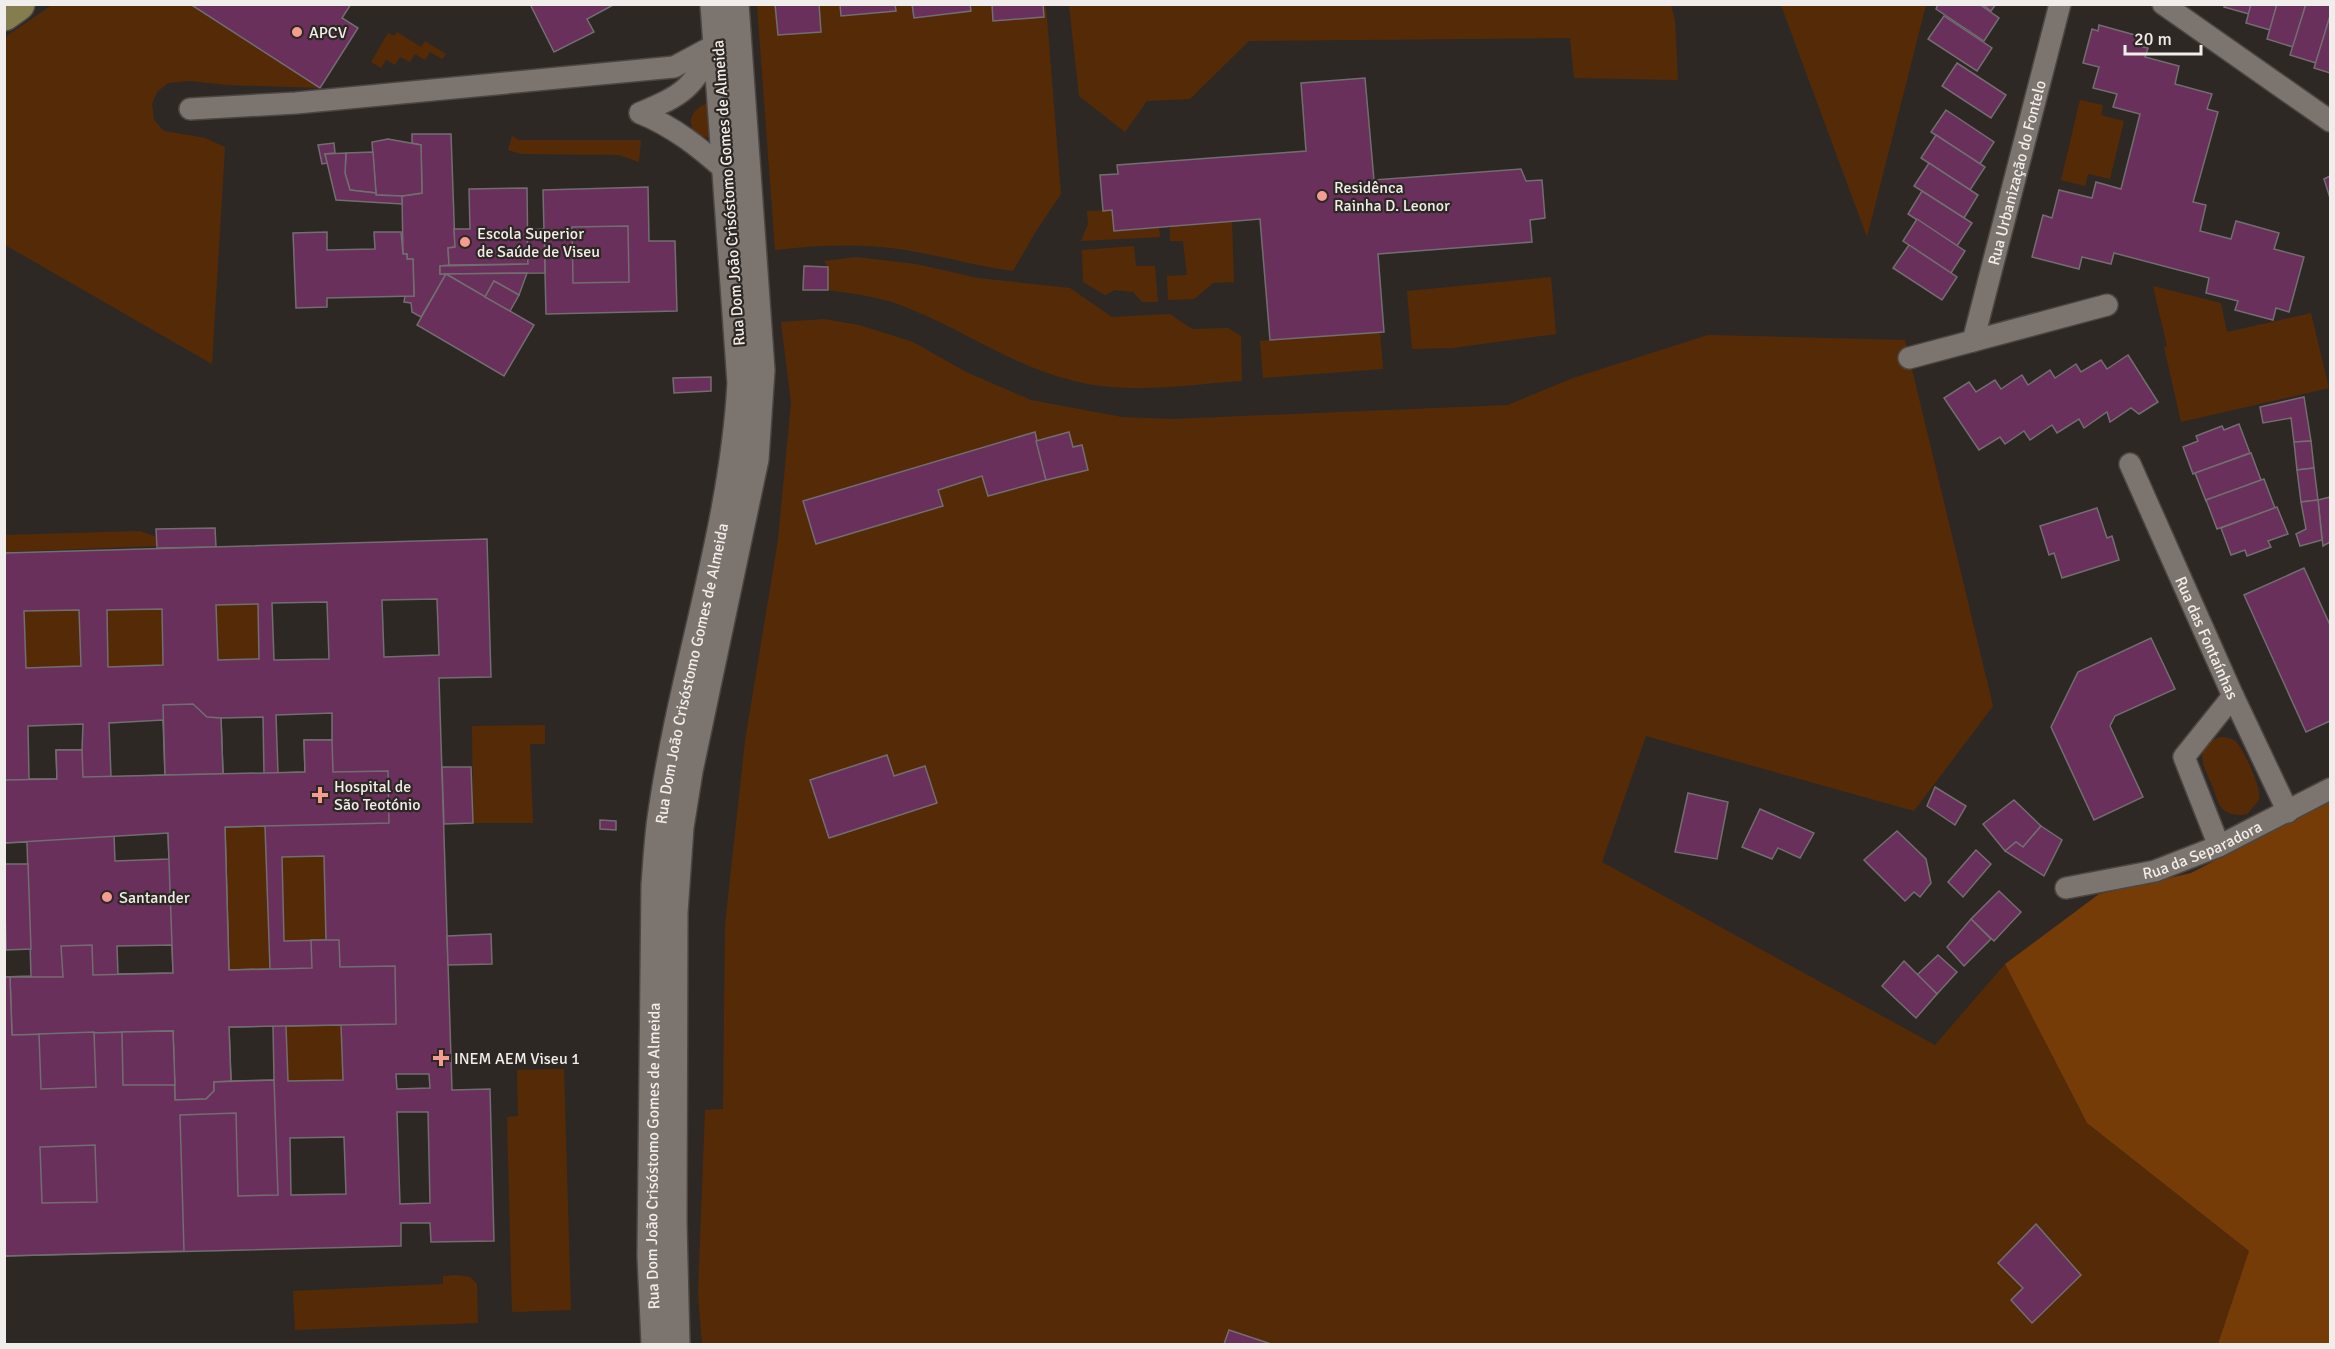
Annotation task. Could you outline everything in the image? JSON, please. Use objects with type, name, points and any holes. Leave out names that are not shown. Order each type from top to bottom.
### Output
[{"type":"main road","points":[[4,14],[18,4]]},
{"type":"street","name":"Rua Dom João Crisóstomo Gomes de Almeida","points":[[655,1344],[651,1256],[655,885],[662,811],[730,485],[739,428],[741,383],[714,4]]},
{"type":"street","name":"Rua Dom João Crisóstomo Gomes de Almeida","points":[[676,1344],[673,1222],[674,912],[680,827],[689,771],[755,459],[760,413],[761,370],[735,4]]},
{"type":"street","name":"Rua Urbanização do Fontelo","points":[[1973,341],[2060,4]]},
{"type":"street","points":[[2163,4],[2331,122]]},
{"type":"street","points":[[190,109],[296,103],[674,67],[717,44]]},
{"type":"street","points":[[717,44],[694,81],[685,90],[673,99],[640,113],[682,134],[726,171]]},
{"type":"street","points":[[1909,358],[2107,305]]},
{"type":"street","name":"Rua das Fontaínhas","points":[[2130,464],[2233,696],[2288,812]]},
{"type":"street","points":[[2219,846],[2184,758],[2233,696]]},
{"type":"street","name":"Rua da Separadora","points":[[2066,888],[2156,871],[2219,846],[2331,789]]},
{"type":"shaded area","points":[[52,5],[190,5],[320,88],[228,85],[189,81],[168,83],[157,92],[152,104],[154,120],[164,131],[205,138],[225,147],[212,364],[5,245],[5,37]]},
{"type":"shaded area","points":[[757,5],[1046,5],[1061,194],[1013,271],[886,247],[830,246],[775,250]]},
{"type":"shaded area","points":[[1069,5],[1671,5],[1675,20],[1678,80],[1574,78],[1570,38],[1249,41],[1190,99],[1147,101],[1125,132],[1079,96]]},
{"type":"shaded area","points":[[1781,5],[1926,5],[1867,237]]},
{"type":"shaded area","points":[[397,32],[421,47],[425,41],[446,54],[442,59],[430,52],[425,60],[415,54],[410,62],[400,57],[395,65],[386,60],[381,68],[371,62],[388,33],[394,36]]},
{"type":"shaded area","points":[[2080,100],[2103,105],[2101,115],[2124,121],[2110,179],[2088,174],[2085,186],[2061,180]]},
{"type":"shaded area","points":[[708,103],[714,138],[698,134],[691,124],[694,112]]},
{"type":"shaded area","points":[[512,136],[519,140],[641,140],[639,162],[619,155],[521,154],[508,150]]},
{"type":"shaded area","points":[[1112,210],[1114,230],[1159,227],[1160,237],[1081,241],[1088,224],[1087,211]]},
{"type":"shaded area","points":[[1232,221],[1234,282],[1213,283],[1194,299],[1168,300],[1167,276],[1187,275],[1183,241],[1170,241],[1170,226]]},
{"type":"shaded area","points":[[1134,246],[1136,266],[1155,266],[1158,302],[1142,302],[1133,292],[1115,290],[1105,295],[1083,282],[1082,250]]},
{"type":"shaded area","points":[[856,257],[916,264],[978,278],[1070,288],[1112,317],[1170,314],[1192,329],[1228,328],[1241,336],[1242,381],[1134,388],[1091,385],[1049,374],[898,304],[868,296],[828,290],[828,267],[824,261]]},
{"type":"shaded area","points":[[1551,277],[1556,334],[1452,348],[1412,349],[1407,291]]},
{"type":"shaded area","points":[[2153,286],[2221,303],[2227,332],[2311,313],[2329,388],[2181,422]]},
{"type":"shaded area","points":[[824,319],[859,325],[913,342],[966,372],[1031,400],[1122,417],[1172,419],[1508,405],[1573,378],[1708,335],[1905,340],[1993,706],[1914,811],[1646,736],[1602,862],[1935,1045],[2005,964],[2087,1123],[2249,1251],[2218,1344],[702,1344],[698,1294],[705,1110],[723,1109],[725,925],[745,741],[778,540],[791,403],[781,322]]},
{"type":"shaded area","points":[[1380,331],[1383,369],[1263,378],[1260,341]]},
{"type":"shaded area","points":[[140,531],[157,537],[157,546],[5,552],[4,535]]},
{"type":"shaded area","points":[[258,604],[259,659],[218,660],[216,605]]},
{"type":"shaded area","points":[[162,609],[163,665],[108,667],[107,610]]},
{"type":"shaded area","points":[[79,610],[81,666],[26,668],[24,611]]},
{"type":"shaded area","points":[[545,725],[545,744],[530,744],[533,823],[473,823],[472,726]]},
{"type":"shaded area","points":[[2221,737],[2231,739],[2239,745],[2258,787],[2259,800],[2247,814],[2233,814],[2223,810],[2203,763],[2203,750],[2206,745]]},
{"type":"shaded area","points":[[2330,800],[2330,1344],[2218,1344],[2249,1251],[2087,1123],[2005,964],[2099,894],[2191,873]]},
{"type":"shaded area","points":[[265,826],[270,969],[229,970],[225,827]]},
{"type":"shaded area","points":[[324,856],[326,940],[284,941],[282,857]]},
{"type":"shaded area","points":[[341,1025],[343,1080],[288,1081],[286,1026]]},
{"type":"shaded area","points":[[564,1069],[571,1310],[512,1312],[507,1117],[518,1116],[517,1070]]},
{"type":"shaded area","points":[[443,1276],[470,1277],[477,1284],[478,1323],[295,1330],[293,1291],[443,1284]]},
{"type":"building","points":[[190,4],[351,4],[342,18],[358,28],[320,88]]},
{"type":"building","points":[[530,4],[615,4],[587,19],[594,32],[554,52]]},
{"type":"building","points":[[775,4],[819,4],[821,32],[778,35]]},
{"type":"building","points":[[840,4],[895,4],[896,11],[841,16]]},
{"type":"building","points":[[912,4],[970,4],[971,11],[914,18]]},
{"type":"building","points":[[992,4],[1043,4],[1044,17],[993,21]]},
{"type":"building","points":[[1938,4],[1979,4],[1999,18],[1984,41],[1936,9]]},
{"type":"building","points":[[1982,4],[1996,4],[1991,11]]},
{"type":"building","points":[[2225,4],[2251,4],[2249,14],[2224,7]]},
{"type":"building","points":[[2251,4],[2277,4],[2270,30],[2246,23]]},
{"type":"building","points":[[2277,4],[2306,4],[2293,47],[2267,39]]},
{"type":"building","points":[[2306,4],[2330,4],[2330,16],[2316,63],[2290,55]]},
{"type":"building","points":[[1944,16],[1992,48],[1977,71],[1928,39]]},
{"type":"building","points":[[2330,16],[2330,73],[2314,68]]},
{"type":"building","points":[[2099,25],[2146,38],[2143,47],[2148,48],[2145,57],[2179,66],[2175,84],[2212,94],[2207,109],[2218,112],[2193,202],[2206,205],[2200,231],[2231,239],[2236,221],[2279,233],[2274,249],[2304,257],[2289,312],[2276,308],[2273,320],[2235,310],[2238,301],[2206,293],[2209,278],[2114,253],[2111,264],[2082,257],[2079,269],[2032,257],[2043,215],[2052,218],[2059,190],[2092,198],[2096,182],[2121,189],[2140,114],[2113,107],[2117,94],[2093,88],[2099,67],[2083,63],[2092,29],[2098,31]]},
{"type":"building","points":[[1957,63],[2006,95],[1991,118],[1942,86]]},
{"type":"building","name":"Residênca Rainha D. Leonor","points":[[1365,78],[1374,180],[1521,169],[1526,181],[1542,180],[1545,218],[1530,220],[1532,242],[1378,254],[1384,332],[1270,340],[1260,219],[1114,231],[1112,210],[1103,211],[1100,175],[1118,174],[1117,165],[1306,151],[1301,83]]},
{"type":"building","points":[[1946,110],[1994,142],[1980,164],[1931,132]]},
{"type":"building","points":[[412,134],[451,134],[455,247],[448,248],[449,265],[440,266],[440,274],[446,274],[421,317],[412,312],[411,303],[404,302],[405,296],[414,296],[413,259],[407,259],[407,254],[403,254],[402,196],[422,193],[421,145],[412,143]]},
{"type":"building","points":[[1936,135],[1985,167],[1970,190],[1921,158]]},
{"type":"building","points":[[388,139],[421,145],[422,193],[402,196],[376,195],[372,142]]},
{"type":"building","points":[[334,143],[335,153],[325,154],[328,163],[322,164],[318,145]]},
{"type":"building","points":[[373,152],[376,193],[350,190],[345,173],[346,153]]},
{"type":"building","points":[[346,153],[345,173],[350,190],[376,193],[376,195],[402,196],[402,204],[336,200],[325,154]]},
{"type":"building","points":[[1929,163],[1978,195],[1964,218],[1914,186]]},
{"type":"building","points":[[2330,176],[2330,198],[2324,179]]},
{"type":"building","points":[[648,187],[649,241],[675,241],[677,311],[546,314],[543,190]]},
{"type":"building","points":[[527,188],[528,264],[449,265],[448,248],[455,247],[454,229],[470,229],[469,189]]},
{"type":"building","points":[[1922,191],[1972,223],[1957,246],[1908,214]]},
{"type":"building","points":[[1917,219],[1965,251],[1951,273],[1903,241]]},
{"type":"building","points":[[628,226],[629,282],[573,283],[572,227]]},
{"type":"building","points":[[544,229],[545,273],[440,274],[440,266],[528,264],[527,230]]},
{"type":"building","points":[[327,232],[327,250],[375,249],[374,232],[401,232],[403,254],[407,254],[407,259],[413,259],[414,296],[327,298],[327,307],[296,308],[293,233]]},
{"type":"building","points":[[1909,245],[1957,277],[1942,300],[1893,268]]},
{"type":"building","points":[[804,266],[828,267],[828,290],[803,290]]},
{"type":"building","points":[[527,273],[519,295],[494,281],[485,297],[446,274]]},
{"type":"building","points":[[446,274],[534,325],[504,376],[417,325]]},
{"type":"building","points":[[494,281],[519,295],[510,311],[485,297]]},
{"type":"building","points":[[2128,355],[2158,402],[2139,414],[2131,408],[2110,422],[2107,412],[2084,428],[2079,419],[2057,433],[2052,425],[2030,440],[2024,431],[2005,444],[2000,437],[1979,450],[1944,398],[1969,382],[1976,392],[1995,380],[2001,389],[2022,375],[2028,385],[2050,370],[2055,378],[2076,364],[2081,372],[2101,360],[2107,369]]},
{"type":"building","points":[[711,377],[711,391],[674,393],[673,378]]},
{"type":"building","points":[[2304,397],[2311,441],[2294,442],[2291,418],[2263,423],[2260,407]]},
{"type":"building","points":[[2239,424],[2250,453],[2193,474],[2183,447],[2198,441],[2196,436],[2222,426],[2224,430]]},
{"type":"building","points":[[1035,432],[1046,480],[988,496],[982,476],[938,490],[943,506],[816,544],[803,501]]},
{"type":"building","points":[[1069,432],[1073,447],[1082,445],[1088,470],[1046,480],[1036,441]]},
{"type":"building","points":[[2311,441],[2314,468],[2297,470],[2294,442]]},
{"type":"building","points":[[2251,453],[2261,480],[2206,501],[2195,473]]},
{"type":"building","points":[[2314,468],[2318,500],[2301,502],[2297,470]]},
{"type":"building","points":[[2264,479],[2275,508],[2217,529],[2206,500]]},
{"type":"building","points":[[2330,497],[2330,542],[2323,546],[2318,500]]},
{"type":"building","points":[[2318,500],[2322,540],[2300,546],[2296,534],[2306,529],[2301,502]]},
{"type":"building","points":[[2277,507],[2288,534],[2268,541],[2271,547],[2247,556],[2245,550],[2231,555],[2221,528]]},
{"type":"building","points":[[2097,508],[2107,538],[2112,536],[2119,560],[2062,578],[2054,553],[2049,555],[2040,526]]},
{"type":"building","points":[[215,528],[216,547],[157,548],[156,529]]},
{"type":"building","points":[[487,539],[491,677],[439,678],[452,1090],[490,1089],[494,1241],[431,1242],[430,1223],[401,1223],[401,1246],[4,1256],[4,977],[31,976],[27,842],[4,843],[4,553]],"holes":[[[437,599],[439,655],[384,657],[382,600]],[[327,602],[329,659],[274,660],[272,603]],[[258,604],[259,659],[218,660],[216,605]],[[162,609],[163,665],[108,667],[107,610]],[[79,610],[81,666],[26,668],[24,611]],[[332,713],[332,740],[304,740],[305,772],[278,773],[276,715]],[[263,717],[264,774],[223,774],[221,718]],[[163,720],[165,775],[111,777],[109,723]],[[83,724],[82,750],[56,750],[57,779],[29,779],[28,726]],[[265,826],[270,969],[229,970],[225,827]],[[168,833],[169,859],[115,861],[114,835]],[[324,856],[326,940],[284,941],[282,857]],[[172,945],[173,973],[118,974],[117,946]],[[341,1025],[343,1080],[288,1081],[286,1026]],[[273,1026],[274,1080],[231,1081],[229,1027]],[[173,1031],[175,1085],[123,1085],[122,1032]],[[94,1032],[96,1087],[41,1089],[39,1034]],[[396,1074],[429,1074],[430,1088],[397,1089]],[[397,1112],[428,1112],[430,1203],[400,1204]],[[344,1137],[346,1194],[291,1195],[290,1138]],[[95,1145],[97,1202],[42,1203],[40,1147]]]},
{"type":"building","points":[[2304,568],[2330,625],[2330,721],[2306,732],[2244,595]]},
{"type":"building","points":[[2151,638],[2175,689],[2115,716],[2110,726],[2143,797],[2094,820],[2051,727],[2078,672]]},
{"type":"building","points":[[193,704],[207,717],[221,718],[223,774],[165,775],[163,705]]},
{"type":"building","points":[[304,740],[332,740],[333,772],[388,771],[389,823],[225,827],[229,970],[312,968],[311,940],[339,940],[340,967],[395,966],[396,1024],[229,1027],[231,1081],[214,1082],[214,1091],[206,1099],[175,1100],[173,1031],[12,1035],[10,977],[63,977],[61,946],[92,945],[93,975],[173,973],[168,833],[4,843],[4,780],[57,779],[56,750],[82,750],[83,777],[305,772]]},
{"type":"building","points":[[887,755],[894,776],[925,766],[937,803],[829,838],[810,780]]},
{"type":"building","points":[[442,767],[471,767],[473,823],[444,824]]},
{"type":"building","points":[[1935,787],[1966,806],[1955,825],[1927,806]]},
{"type":"building","points":[[1688,793],[1728,802],[1717,859],[1675,852]]},
{"type":"building","points":[[2014,800],[2041,826],[2023,847],[2016,842],[2005,851],[1983,824]]},
{"type":"building","points":[[1760,809],[1814,833],[1800,858],[1778,848],[1772,859],[1742,847]]},
{"type":"building","points":[[600,820],[616,821],[616,830],[600,829]]},
{"type":"building","points":[[2041,826],[2062,840],[2044,876],[2005,851],[2016,842],[2023,847]]},
{"type":"building","points":[[1897,831],[1926,859],[1931,883],[1920,897],[1914,892],[1905,901],[1864,860]]},
{"type":"building","points":[[1976,850],[1991,864],[1963,897],[1948,882]]},
{"type":"building","points":[[4,864],[28,864],[31,949],[6,950]]},
{"type":"building","points":[[1999,891],[2021,912],[1994,941],[1971,919]]},
{"type":"building","points":[[1971,919],[1991,939],[1964,966],[1947,947]]},
{"type":"building","points":[[491,934],[492,964],[448,965],[447,936]]},
{"type":"building","points":[[1938,955],[1957,972],[1937,994],[1917,975]]},
{"type":"building","points":[[1904,961],[1937,994],[1916,1018],[1882,986]]},
{"type":"building","points":[[4,977],[10,977],[12,1035],[173,1031],[175,1100],[206,1099],[214,1091],[214,1082],[274,1080],[278,1195],[238,1196],[236,1113],[180,1115],[184,1251],[4,1256]]},
{"type":"building","points":[[173,1031],[175,1085],[123,1085],[122,1032]]},
{"type":"building","points":[[94,1032],[96,1087],[41,1089],[39,1034]]},
{"type":"building","points":[[95,1145],[97,1202],[42,1203],[40,1147]]},
{"type":"building","points":[[2036,1224],[2081,1275],[2032,1323],[2011,1300],[2023,1288],[1998,1263]]},
{"type":"building","points":[[1229,1330],[1271,1344],[1224,1344]]},
{"type":"place","name":"APCV","points":[[297,32]]},
{"type":"place","name":"Residênca Rainha D. Leonor","points":[[1322,196]]},
{"type":"place","name":"Escola Superior de Saúde de Viseu","points":[[465,242]]},
{"type":"place","name":"Hospital de São Teotónio","points":[[320,795]]},
{"type":"place","name":"Santander","points":[[107,897]]},
{"type":"place","name":"INEM AEM Viseu 1","points":[[441,1058]]}]
